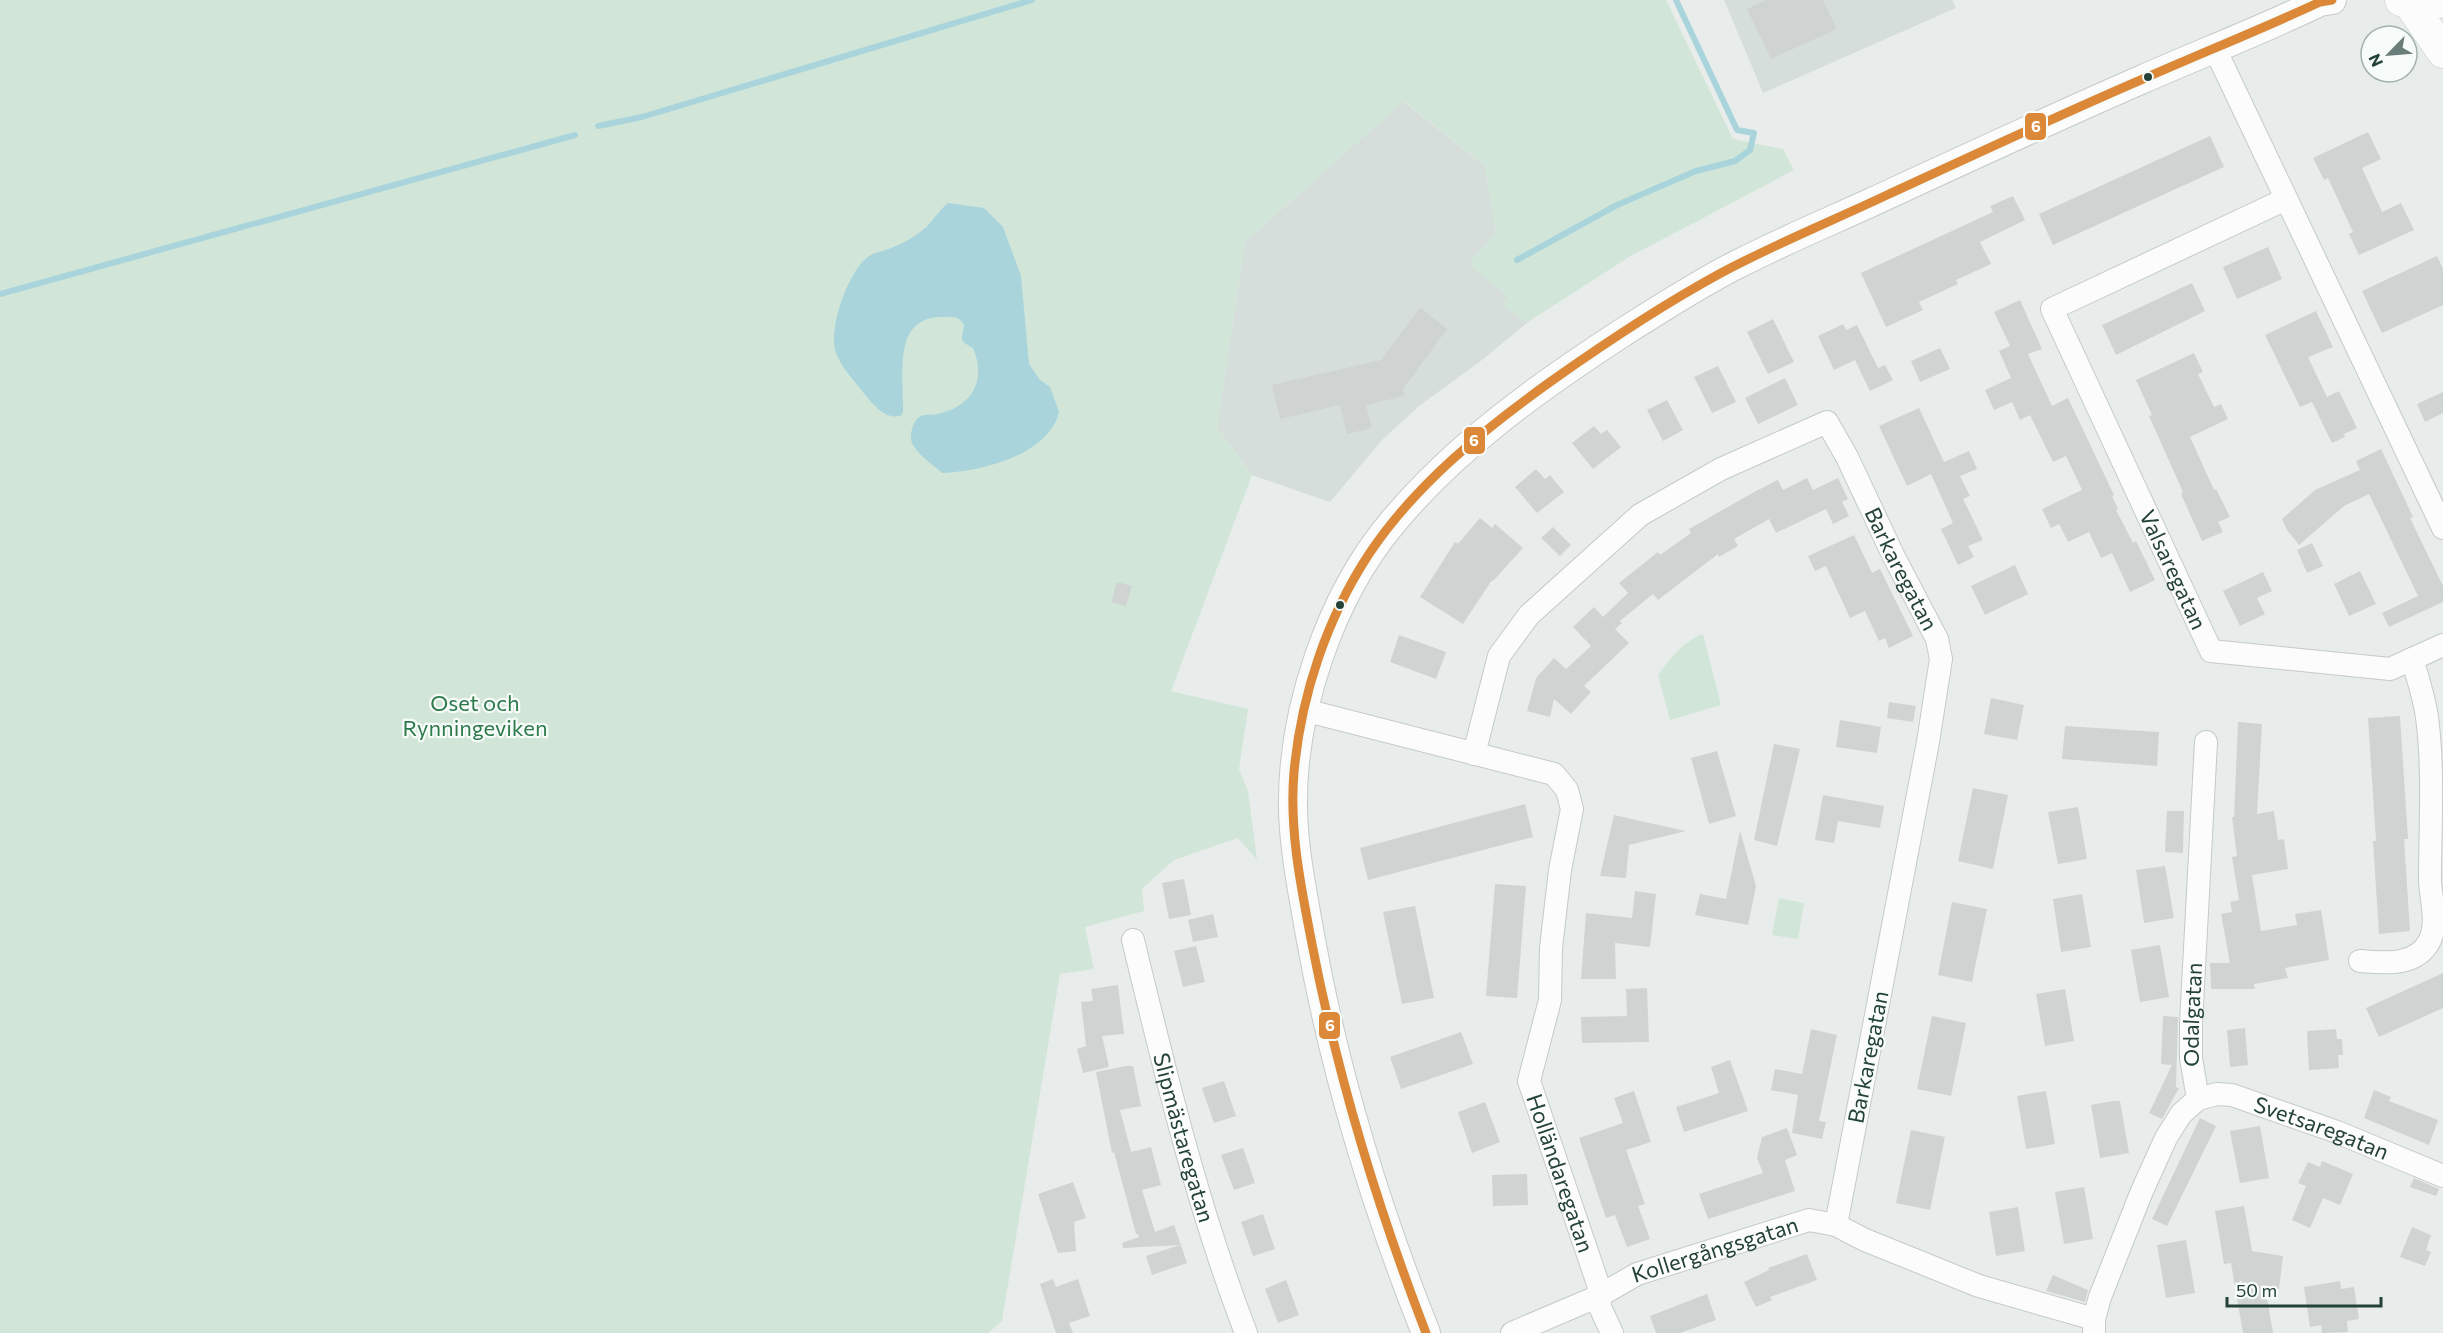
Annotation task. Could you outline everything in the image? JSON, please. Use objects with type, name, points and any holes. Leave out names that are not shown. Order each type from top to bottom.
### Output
[{"type":"main road","points":[[2405,2],[2427,6],[2443,1]]},
{"type":"main road","points":[[2405,2],[2443,52]]},
{"type":"street","points":[[1426,1333],[1363,1151],[1320,991],[1300,876],[1293,811],[1295,773],[1304,710],[1332,621],[1359,570],[1389,526],[1435,475],[1487,430],[1564,371],[1664,307],[1737,265],[2014,136],[2325,1]]},
{"type":"street","points":[[2215,48],[2443,528]]},
{"type":"street","name":"Valsaregatan","points":[[2286,199],[2052,309],[2211,651],[2390,669],[2443,645]]},
{"type":"street","name":"Barkaregatan","points":[[1474,754],[1498,656],[1529,615],[1640,515],[1721,469],[1827,422],[1847,457],[1894,557],[1937,639],[1941,660],[1928,742],[1836,1225]]},
{"type":"street","points":[[2360,961],[2394,964],[2416,956],[2429,941],[2434,920],[2430,884],[2431,810],[2427,716],[2412,659]]},
{"type":"street","name":"Holländaregatan","points":[[1304,710],[1554,774],[1567,789],[1572,809],[1560,870],[1551,948],[1550,1000],[1529,1081],[1598,1284],[1600,1307],[1612,1333]]},
{"type":"street","name":"Odalgatan","points":[[2094,1326],[2100,1297],[2166,1138],[2181,1114],[2198,1099],[2191,1058],[2191,1024],[2206,742]]},
{"type":"street","name":"Slipmästaregatan","points":[[1133,940],[1160,1052],[1190,1160],[1234,1302],[1246,1333]]},
{"type":"street","name":"Svetsaregatan","points":[[2198,1099],[2217,1094],[2232,1095],[2337,1132],[2443,1176]]},
{"type":"street","name":"Kollergångsgatan","points":[[1512,1333],[1599,1296],[1637,1274],[1809,1220],[1836,1225],[1865,1240],[1979,1286],[2094,1326]]},
{"type":"shaded area","points":[[1724,0],[1952,0],[1956,8],[1763,93]]},
{"type":"shaded area","points":[[1403,101],[1485,166],[1509,296],[1503,305],[1528,322],[1482,360],[1419,406],[1382,440],[1330,502],[1252,475],[1217,428],[1245,242]]},
{"type":"green space","name":"Oset och Rynningeviken","points":[[0,0],[1666,0],[1733,139],[1783,149],[1794,170],[1629,257],[1528,322],[1503,305],[1508,296],[1468,264],[1496,234],[1485,166],[1404,101],[1245,242],[1217,428],[1252,475],[1171,691],[1248,709],[1239,769],[1248,791],[1257,860],[1238,838],[1174,860],[1142,889],[1144,911],[1085,927],[1094,969],[1060,974],[1002,1321],[988,1333],[0,1333]]},
{"type":"green space","points":[[1703,634],[1721,705],[1670,720],[1658,675],[1683,646]]},
{"type":"green space","points":[[1779,898],[1804,903],[1798,939],[1772,935]]},
{"type":"water","points":[[948,203],[984,208],[1003,227],[1021,276],[1029,364],[1040,380],[1050,387],[1059,412],[1053,427],[1042,440],[1028,450],[993,465],[942,473],[914,447],[911,433],[919,417],[935,415],[959,405],[973,390],[977,381],[977,360],[973,348],[962,341],[964,324],[958,318],[937,317],[922,322],[912,331],[906,343],[903,358],[903,410],[902,415],[896,416],[890,416],[874,405],[841,363],[834,343],[837,316],[847,286],[861,263],[869,256],[919,233]]},
{"type":"building","points":[[1766,0],[1823,0],[1837,29],[1771,59],[1747,9]]},
{"type":"building","points":[[2368,132],[2381,159],[2362,168],[2382,212],[2401,203],[2414,230],[2359,255],[2349,234],[2353,232],[2328,178],[2324,180],[2313,158]]},
{"type":"building","points":[[2210,136],[2224,167],[2053,245],[2039,214]]},
{"type":"building","points":[[2013,196],[2025,220],[1980,242],[1991,264],[1956,280],[1958,284],[1919,302],[1923,310],[1886,327],[1861,273],[1993,212],[1990,206]]},
{"type":"building","points":[[2268,247],[2282,279],[2237,299],[2223,267]]},
{"type":"building","points":[[2437,256],[2443,269],[2443,305],[2382,333],[2362,291]]},
{"type":"building","points":[[2192,283],[2205,311],[2116,355],[2102,325]]},
{"type":"building","points":[[2020,300],[2042,349],[2028,354],[2052,406],[2068,398],[2114,495],[2112,496],[2118,509],[2116,510],[2133,543],[2136,541],[2155,580],[2130,592],[2112,553],[2101,558],[2089,532],[2068,542],[2059,524],[2051,528],[2042,509],[2082,490],[2066,456],[2053,462],[2030,415],[2020,420],[2012,402],[1994,410],[1985,390],[2011,378],[1999,351],[2010,346],[1994,312]]},
{"type":"building","points":[[1420,308],[1447,329],[1403,389],[1404,396],[1366,405],[1372,428],[1347,434],[1340,405],[1280,419],[1272,385],[1381,360]]},
{"type":"building","points":[[2316,311],[2333,347],[2308,357],[2327,397],[2339,391],[2357,428],[2332,443],[2312,402],[2300,407],[2265,335]]},
{"type":"building","points":[[1773,319],[1794,362],[1768,374],[1747,332]]},
{"type":"building","points":[[1843,324],[1846,330],[1857,325],[1878,368],[1885,365],[1893,380],[1870,391],[1855,360],[1834,370],[1818,336]]},
{"type":"building","points":[[1940,348],[1950,369],[1920,382],[1911,361]]},
{"type":"building","points":[[2194,353],[2203,372],[2198,374],[2214,407],[2221,404],[2228,419],[2190,437],[2214,490],[2216,489],[2230,517],[2218,522],[2223,532],[2202,541],[2136,380]]},
{"type":"building","points":[[1718,366],[1736,402],[1712,413],[1694,377]]},
{"type":"building","points":[[1785,378],[1798,405],[1758,424],[1745,398]]},
{"type":"building","points":[[2443,392],[2443,413],[2425,422],[2417,404]]},
{"type":"building","points":[[1667,400],[1683,430],[1663,441],[1647,410]]},
{"type":"building","points":[[1919,408],[1944,462],[1969,451],[1977,469],[1960,476],[1970,496],[1963,499],[1983,540],[1968,546],[1974,557],[1958,565],[1941,529],[1953,523],[1931,474],[1907,486],[1879,426]]},
{"type":"building","points":[[1594,426],[1601,434],[1607,430],[1621,447],[1593,469],[1572,443]]},
{"type":"building","points":[[2381,449],[2413,517],[2410,518],[2443,586],[2443,602],[2389,627],[2382,613],[2418,596],[2369,494],[2344,506],[2299,545],[2287,530],[2282,519],[2315,490],[2360,470],[2356,461]]},
{"type":"building","points":[[1536,469],[1545,479],[1550,475],[1564,492],[1537,513],[1515,487]]},
{"type":"building","points":[[1807,478],[1813,490],[1838,478],[1848,499],[1842,502],[1849,516],[1833,524],[1826,509],[1776,533],[1769,519],[1734,539],[1738,546],[1719,557],[1718,554],[1658,600],[1653,594],[1620,621],[1622,623],[1615,629],[1629,643],[1584,686],[1591,692],[1571,714],[1554,699],[1550,717],[1527,711],[1536,678],[1554,658],[1566,669],[1591,646],[1573,627],[1594,607],[1603,617],[1628,593],[1619,583],[1658,552],[1660,555],[1691,533],[1689,529],[1756,491],[1778,480],[1783,490]]},
{"type":"building","points":[[1480,518],[1492,528],[1495,524],[1523,548],[1492,580],[1463,624],[1420,597],[1455,542],[1458,544]]},
{"type":"building","points":[[1553,527],[1571,545],[1560,556],[1541,538]]},
{"type":"building","points":[[1854,535],[1872,573],[1880,569],[1913,636],[1889,648],[1885,638],[1879,641],[1865,611],[1850,618],[1826,566],[1815,571],[1808,556]]},
{"type":"building","points":[[2312,543],[2323,566],[2307,573],[2297,550]]},
{"type":"building","points":[[2015,565],[2028,594],[1985,615],[1971,586]]},
{"type":"building","points":[[2360,571],[2376,604],[2349,616],[2334,584]]},
{"type":"building","points":[[2263,572],[2272,591],[2257,598],[2265,614],[2240,626],[2223,591]]},
{"type":"building","points":[[1117,582],[1132,586],[1126,606],[1111,602]]},
{"type":"building","points":[[1399,635],[1446,652],[1436,679],[1390,662]]},
{"type":"building","points":[[1991,698],[2024,705],[2017,740],[1984,734]]},
{"type":"building","points":[[1889,702],[1916,706],[1913,722],[1887,718]]},
{"type":"building","points":[[2400,716],[2408,839],[2404,839],[2410,931],[2379,934],[2368,718]]},
{"type":"building","points":[[1840,720],[1881,727],[1877,753],[1836,747]]},
{"type":"building","points":[[2238,722],[2262,724],[2257,814],[2274,811],[2278,840],[2284,839],[2288,869],[2252,875],[2261,931],[2297,925],[2295,914],[2321,910],[2329,960],[2285,968],[2288,978],[2254,984],[2255,989],[2211,989],[2210,963],[2230,963],[2221,914],[2232,912],[2230,902],[2239,900],[2232,857],[2237,856],[2232,817],[2234,817]]},
{"type":"building","points":[[2065,726],[2159,732],[2157,766],[2062,759]]},
{"type":"building","points":[[1774,744],[1800,749],[1777,846],[1754,840]]},
{"type":"building","points":[[1717,751],[1736,816],[1709,824],[1691,758]]},
{"type":"building","points":[[1973,788],[2008,795],[1993,869],[1958,861]]},
{"type":"building","points":[[1823,795],[1884,806],[1880,828],[1838,821],[1834,843],[1815,840]]},
{"type":"building","points":[[1525,804],[1533,837],[1368,880],[1360,848]]},
{"type":"building","points":[[2078,807],[2087,859],[2058,864],[2048,812]]},
{"type":"building","points":[[2167,811],[2184,811],[2183,853],[2165,852]]},
{"type":"building","points":[[1614,815],[1686,831],[1629,845],[1626,878],[1600,876]]},
{"type":"building","points":[[1740,831],[1756,886],[1748,925],[1695,915],[1700,894],[1726,899]]},
{"type":"building","points":[[2165,866],[2174,918],[2144,923],[2136,870]]},
{"type":"building","points":[[1184,879],[1191,915],[1169,919],[1162,883]]},
{"type":"building","points":[[1495,884],[1526,886],[1517,998],[1486,996]]},
{"type":"building","points":[[1635,891],[1656,894],[1650,947],[1615,943],[1616,979],[1581,979],[1586,913],[1632,918]]},
{"type":"building","points":[[2082,894],[2091,947],[2061,952],[2053,899]]},
{"type":"building","points":[[1952,902],[1987,909],[1972,982],[1938,975]]},
{"type":"building","points":[[1415,906],[1434,998],[1402,1004],[1383,912]]},
{"type":"building","points":[[1213,914],[1218,937],[1193,942],[1188,920]]},
{"type":"building","points":[[2160,945],[2169,997],[2140,1002],[2131,950]]},
{"type":"building","points":[[1196,946],[1205,982],[1183,987],[1174,951]]},
{"type":"building","points":[[2443,973],[2443,1008],[2379,1037],[2366,1008]]},
{"type":"building","points":[[1118,985],[1124,1034],[1102,1036],[1109,1067],[1083,1073],[1077,1049],[1086,1046],[1081,1002],[1093,1001],[1091,989]]},
{"type":"building","points":[[1647,988],[1649,1042],[1582,1043],[1581,1017],[1627,1016],[1626,989]]},
{"type":"building","points":[[2065,989],[2074,1041],[2045,1046],[2036,994]]},
{"type":"building","points":[[1932,1016],[1966,1023],[1951,1096],[1917,1089]]},
{"type":"building","points":[[2163,1016],[2178,1017],[2176,1087],[2179,1088],[2162,1119],[2149,1113],[2172,1065],[2161,1064]]},
{"type":"building","points":[[2245,1028],[2248,1065],[2230,1067],[2227,1030]]},
{"type":"building","points":[[1811,1029],[1837,1035],[1819,1121],[1826,1122],[1822,1139],[1792,1133],[1798,1095],[1771,1090],[1775,1069],[1802,1074]]},
{"type":"building","points":[[2336,1029],[2337,1039],[2342,1039],[2343,1055],[2338,1055],[2339,1068],[2309,1070],[2307,1031]]},
{"type":"building","points":[[1461,1032],[1473,1064],[1401,1089],[1390,1057]]},
{"type":"building","points":[[1730,1060],[1748,1111],[1684,1132],[1676,1107],[1719,1093],[1711,1067]]},
{"type":"building","points":[[1133,1066],[1141,1106],[1120,1110],[1131,1152],[1151,1147],[1161,1185],[1142,1190],[1155,1232],[1174,1225],[1187,1263],[1152,1275],[1146,1256],[1180,1245],[1123,1248],[1122,1243],[1139,1237],[1136,1234],[1114,1152],[1112,1153],[1096,1072]]},
{"type":"building","points":[[1224,1081],[1236,1116],[1214,1123],[1202,1088]]},
{"type":"building","points":[[2374,1090],[2391,1097],[2389,1101],[2438,1120],[2429,1145],[2364,1118]]},
{"type":"building","points":[[1634,1091],[1651,1142],[1626,1150],[1645,1204],[1638,1206],[1650,1239],[1627,1247],[1615,1215],[1606,1218],[1579,1138],[1623,1123],[1614,1098]]},
{"type":"building","points":[[2046,1091],[2055,1144],[2026,1149],[2017,1096]]},
{"type":"building","points":[[2120,1101],[2129,1153],[2100,1158],[2091,1105]]},
{"type":"building","points":[[1485,1102],[1500,1142],[1472,1153],[1458,1112]]},
{"type":"building","points":[[2200,1118],[2216,1126],[2167,1226],[2152,1219]]},
{"type":"building","points":[[2260,1126],[2269,1178],[2240,1183],[2230,1131]]},
{"type":"building","points":[[1787,1128],[1797,1155],[1785,1160],[1795,1191],[1708,1219],[1699,1194],[1763,1173],[1757,1158],[1762,1137]]},
{"type":"building","points":[[1911,1130],[1945,1137],[1930,1210],[1896,1203]]},
{"type":"building","points":[[1243,1148],[1255,1183],[1234,1190],[1221,1155]]},
{"type":"building","points":[[2322,1161],[2353,1174],[2340,1205],[2323,1198],[2310,1228],[2292,1220],[2306,1186],[2298,1183],[2308,1162],[2320,1167]]},
{"type":"building","points":[[1527,1174],[1528,1205],[1493,1206],[1492,1175]]},
{"type":"building","points":[[2414,1178],[2439,1189],[2436,1196],[2410,1187]]},
{"type":"building","points":[[1073,1182],[1086,1218],[1074,1222],[1076,1251],[1058,1253],[1038,1194]]},
{"type":"building","points":[[2084,1187],[2093,1239],[2064,1244],[2055,1192]]},
{"type":"building","points":[[2244,1206],[2252,1251],[2283,1256],[2279,1289],[2266,1292],[2273,1333],[2243,1333],[2231,1263],[2224,1264],[2215,1211]]},
{"type":"building","points":[[2018,1207],[2025,1251],[1996,1256],[1989,1212]]},
{"type":"building","points":[[1263,1214],[1275,1249],[1253,1256],[1241,1222]]},
{"type":"building","points":[[2412,1227],[2431,1235],[2426,1250],[2431,1252],[2425,1266],[2400,1257]]},
{"type":"building","points":[[2186,1240],[2195,1293],[2166,1298],[2157,1245]]},
{"type":"building","points":[[1807,1254],[1817,1280],[1770,1297],[1772,1300],[1756,1307],[1744,1282],[1769,1270],[1768,1268]]},
{"type":"building","points":[[2053,1275],[2088,1290],[2085,1302],[2046,1291]]},
{"type":"building","points":[[1053,1279],[1056,1287],[1078,1279],[1090,1316],[1069,1323],[1073,1333],[1056,1333],[1040,1284]]},
{"type":"building","points":[[1286,1280],[1299,1315],[1278,1323],[1265,1289]]},
{"type":"building","points":[[2340,1281],[2341,1289],[2354,1287],[2359,1319],[2347,1321],[2348,1332],[2322,1333],[2321,1325],[2310,1327],[2304,1287]]},
{"type":"building","points":[[1707,1294],[1716,1320],[1680,1333],[1656,1333],[1650,1316]]},
{"type":"waterway","points":[[598,126],[642,117],[1032,0]]},
{"type":"waterway","points":[[1517,260],[1617,205],[1696,171],[1735,161],[1750,150],[1754,133],[1737,130],[1676,0]]},
{"type":"waterway","points":[[0,294],[575,135]]},
{"type":"transit line","name":"6","points":[[1426,1333],[1375,1189],[1334,1043],[1300,880],[1293,815],[1294,772],[1298,743],[1318,658],[1341,604],[1369,554],[1407,505],[1475,439],[1525,400],[1592,353],[1699,285],[1783,242],[2047,122],[2320,2],[2332,0]]}]
